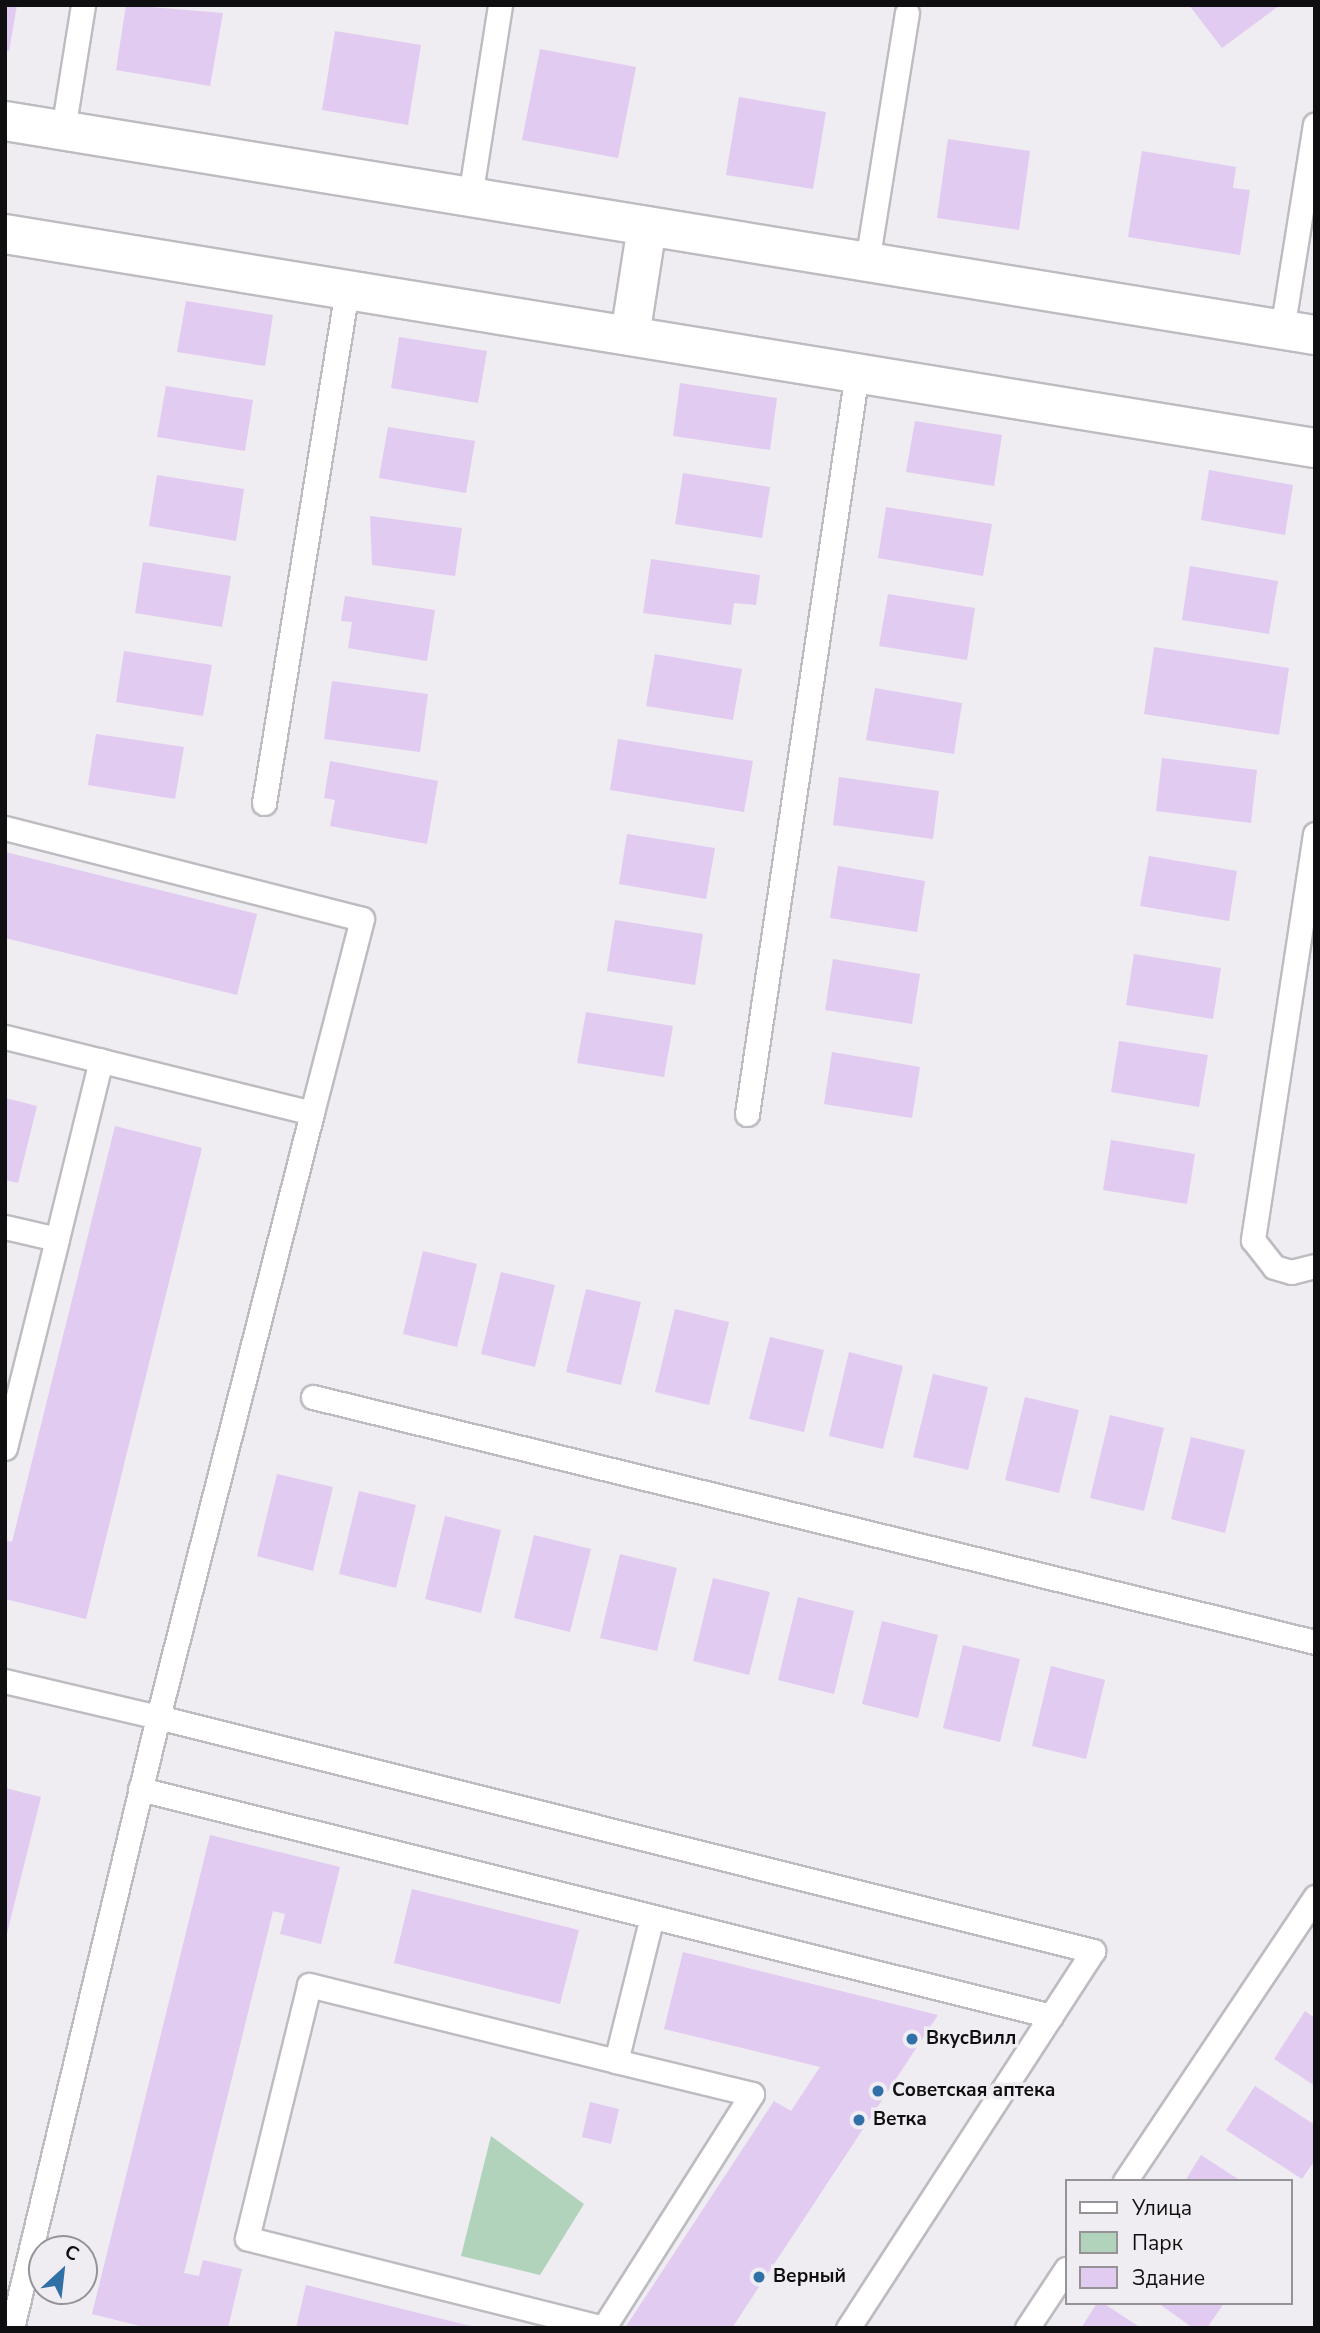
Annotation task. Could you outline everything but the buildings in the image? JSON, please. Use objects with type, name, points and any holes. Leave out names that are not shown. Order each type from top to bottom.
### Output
[{"type":"street","points":[[5,121],[1298,332]]},
{"type":"street","points":[[630,336],[647,226]]},
{"type":"street","points":[[5,234],[1315,448]]},
{"type":"lane","points":[[62,130],[83,5]]},
{"type":"lane","points":[[470,197],[500,5]]},
{"type":"lane","points":[[867,262],[907,13]]},
{"type":"lane","points":[[1298,332],[1315,125]]},
{"type":"lane","points":[[264,803],[347,290]]},
{"type":"lane","points":[[747,1114],[857,373]]},
{"type":"lane","points":[[5,828],[362,919],[140,1789],[12,2328]]},
{"type":"lane","points":[[1315,834],[1253,1240],[1274,1267],[1291,1272],[1315,1266]]},
{"type":"lane","points":[[5,1037],[313,1113]]},
{"type":"lane","points":[[5,1448],[101,1060]]},
{"type":"lane","points":[[5,1227],[57,1239]]},
{"type":"lane","points":[[313,1397],[1315,1642]]},
{"type":"lane","points":[[5,1681],[1093,1951],[848,2328]]},
{"type":"lane","points":[[140,1789],[1051,2016]]},
{"type":"lane","points":[[1126,2179],[1315,1897]]},
{"type":"lane","points":[[616,2061],[652,1917]]},
{"type":"lane","points":[[309,1985],[752,2094],[604,2327],[247,2238],[309,1985]]},
{"type":"lane","points":[[1027,2328],[1064,2272]]},
{"type":"green space","points":[[491,2136],[584,2204],[540,2275],[461,2256]]},
{"type":"place","name":"ВкусВилл","points":[[912,2039]]},
{"type":"place","name":"Советская аптека","points":[[878,2091]]},
{"type":"place","name":"Ветка","points":[[859,2120]]},
{"type":"place","name":"Верный","points":[[759,2277]]}]
